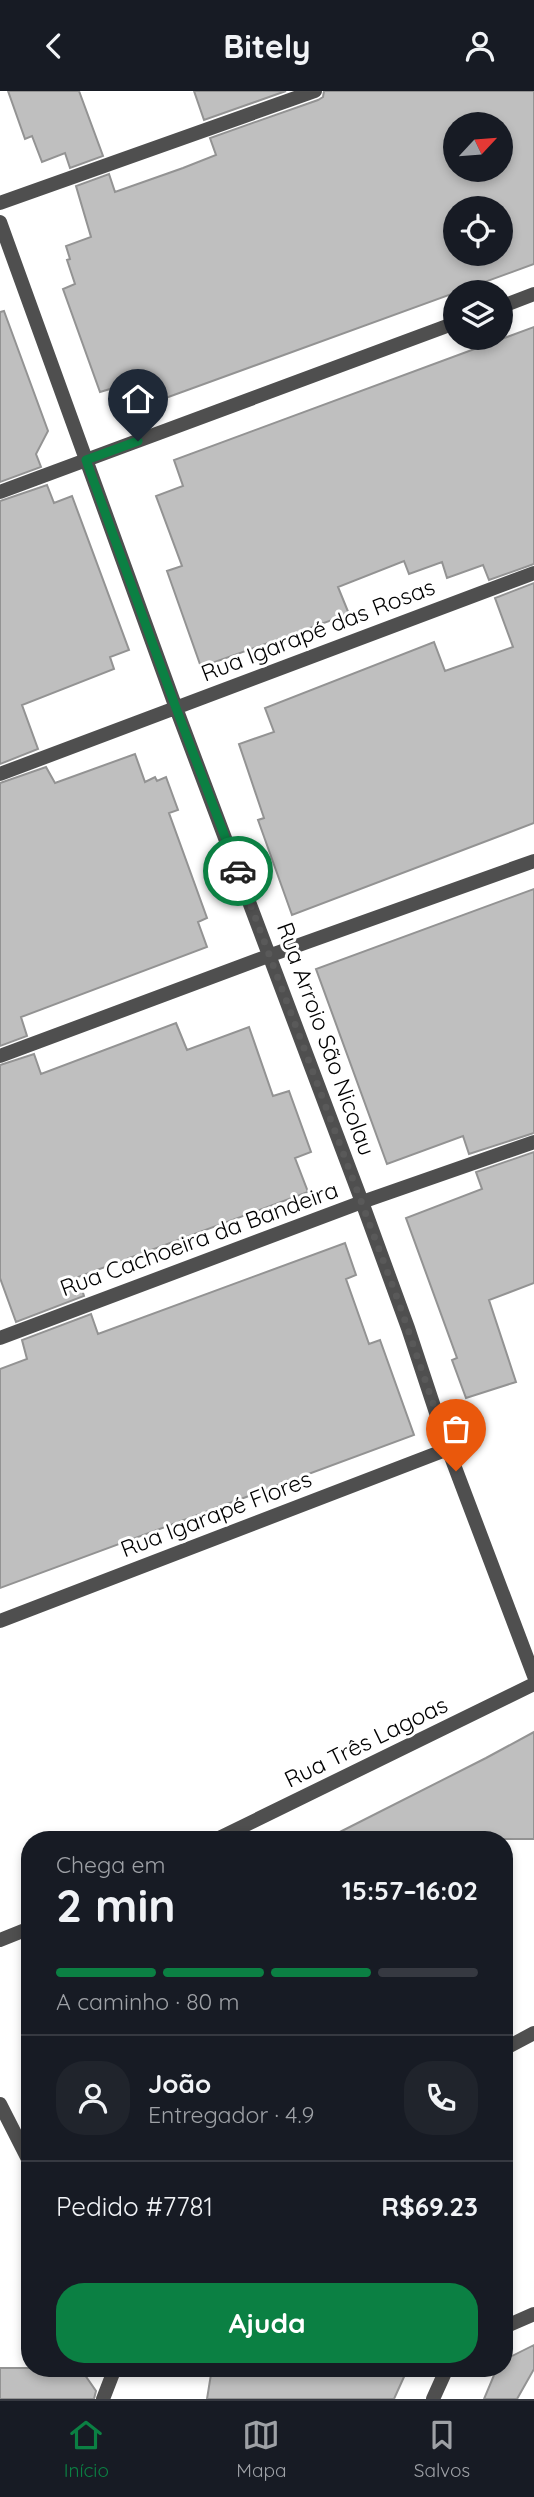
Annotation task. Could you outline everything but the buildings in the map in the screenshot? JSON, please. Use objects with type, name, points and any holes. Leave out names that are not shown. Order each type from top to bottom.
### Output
[{"type":"street","points":[[0,204],[315,91]]},
{"type":"street","name":"Rua Arroio São Nicolau","points":[[0,222],[176,708],[362,1202],[448,1449],[534,1676]]},
{"type":"street","points":[[513,302],[534,294]]},
{"type":"street","points":[[0,492],[443,327]]},
{"type":"street","name":"Rua Igarapé das Rosas","points":[[0,774],[534,573]]},
{"type":"street","points":[[0,1056],[534,861]]},
{"type":"street","name":"Rua Cachoeira da Bandeira","points":[[0,1338],[362,1202],[534,1142]]},
{"type":"street","name":"Rua Igarapé Flores","points":[[0,1621],[448,1449]]},
{"type":"street","name":"Rua Três Lagoas","points":[[233,1831],[534,1684]]},
{"type":"street","points":[[0,1940],[21,1932]]},
{"type":"street","points":[[513,2044],[534,2033]]},
{"type":"street","points":[[0,2104],[21,2145]]},
{"type":"street","points":[[513,2323],[534,2314]]},
{"type":"street","points":[[103,2399],[112,2377]]},
{"type":"street","points":[[433,2399],[443,2377]]},
{"type":"way so far","points":[[238,871],[399,1303],[456,1471]]},
{"type":"route","points":[[138,441],[86,460],[238,871]]}]
